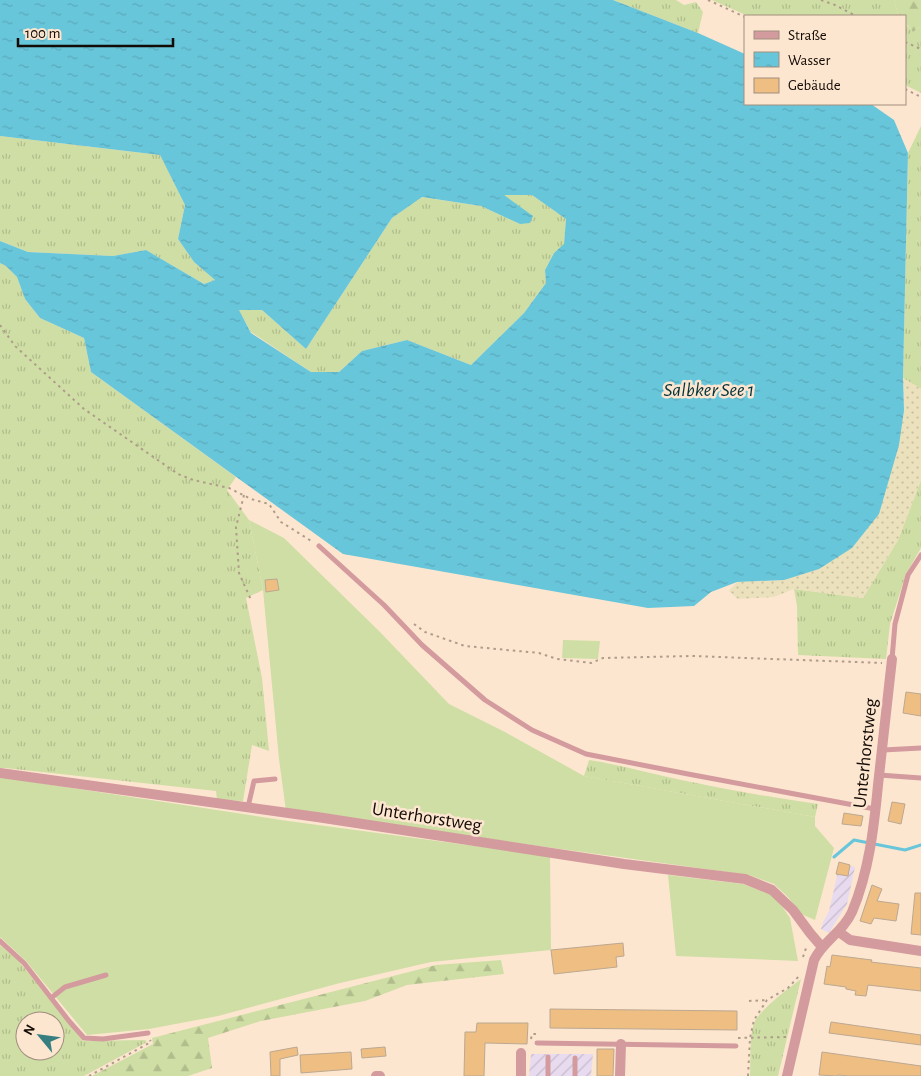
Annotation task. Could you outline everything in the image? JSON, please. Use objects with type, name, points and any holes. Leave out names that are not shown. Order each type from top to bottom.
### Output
[{"type":"street","name":"Unterhorstweg","points":[[787,1076],[812,967],[822,947],[839,932],[851,914],[856,902],[869,850],[876,810],[892,661]]},
{"type":"street","name":"Unterhorstweg","points":[[0,773],[624,864],[745,879],[772,890],[793,910],[822,947]]},
{"type":"street","points":[[839,932],[850,940],[921,952]]},
{"type":"street","points":[[620,1076],[621,1044]]},
{"type":"street","points":[[521,1053],[521,1076]]},
{"type":"lane","points":[[319,546],[384,605],[422,646],[470,688],[484,700],[532,730],[586,754],[876,810]]},
{"type":"lane","name":"Unterhorstweg","points":[[892,661],[895,624],[908,575],[921,555]]},
{"type":"lane","points":[[882,750],[921,748]]},
{"type":"lane","points":[[880,775],[921,778]]},
{"type":"lane","points":[[248,808],[254,780],[275,779]]},
{"type":"lane","points":[[0,941],[24,963],[84,1038],[103,1039],[148,1033]]},
{"type":"lane","points":[[51,998],[65,987],[106,975]]},
{"type":"lane","points":[[537,1043],[736,1046]]},
{"type":"lane","points":[[548,1057],[548,1076]]},
{"type":"lane","points":[[575,1076],[576,1058]]},
{"type":"path","points":[[708,0],[744,17]]},
{"type":"path","points":[[821,0],[854,15]]},
{"type":"path","points":[[906,42],[921,49]]},
{"type":"path","points":[[906,90],[921,97]]},
{"type":"path","points":[[0,325],[15,346],[84,409],[178,474],[193,480],[229,488],[251,499],[269,504],[281,522],[319,546]]},
{"type":"path","points":[[244,495],[236,527],[239,573],[251,600]]},
{"type":"path","points":[[411,622],[424,632],[465,646],[539,653],[557,659],[591,663],[603,658],[692,656],[892,661]]},
{"type":"path","points":[[803,960],[810,933]]},
{"type":"path","points":[[749,1001],[767,1000],[788,988],[801,975]]},
{"type":"path","points":[[748,1076],[750,1038],[754,1020],[767,1000]]},
{"type":"path","points":[[89,1076],[151,1042],[148,1033]]},
{"type":"shaded area","points":[[840,863],[855,867],[847,904],[829,933],[821,929],[829,911]]},
{"type":"shaded area","points":[[531,1054],[593,1054],[591,1076],[529,1076]]},
{"type":"green space","points":[[613,0],[676,0],[684,5],[696,2],[703,12],[698,33]]},
{"type":"green space","points":[[712,0],[894,0],[899,15],[746,15]]},
{"type":"green space","points":[[894,0],[921,0],[921,26],[913,32],[906,23],[906,15],[899,15]]},
{"type":"green space","points":[[906,24],[913,32],[921,26],[921,93],[906,86]]},
{"type":"green space","points":[[921,126],[921,389],[903,378],[908,153]]},
{"type":"green space","points":[[0,136],[160,155],[185,205],[178,239],[194,262],[215,280],[204,284],[146,250],[113,256],[28,252],[0,241]]},
{"type":"green space","points":[[503,194],[532,195],[566,219],[564,245],[554,253],[545,270],[546,283],[524,313],[471,365],[407,340],[362,351],[339,372],[311,372],[251,332],[238,309],[262,310],[306,349],[392,218],[421,197],[481,206],[520,224]]},
{"type":"green space","points":[[0,263],[17,277],[25,299],[40,318],[84,338],[91,372],[236,477],[227,490],[249,520],[263,590],[246,598],[262,678],[269,751],[252,745],[243,801],[217,800],[216,791],[0,768]]},
{"type":"green space","points":[[921,480],[921,548],[906,574],[890,624],[886,659],[798,655],[797,606],[794,589],[863,598],[898,540]]},
{"type":"green space","points":[[249,520],[284,538],[380,632],[449,704],[505,732],[584,776],[815,817],[815,826],[834,848],[815,920],[801,914],[788,897],[774,884],[749,875],[286,811],[279,759],[263,590]]},
{"type":"green space","points":[[563,640],[600,641],[598,659],[562,658]]},
{"type":"green space","points":[[589,760],[719,788],[818,804],[815,817],[584,776]]},
{"type":"green space","points":[[0,777],[288,821],[550,856],[551,950],[431,962],[340,983],[218,1016],[149,1029],[87,1035],[26,961],[0,937]]},
{"type":"green space","points":[[668,875],[743,884],[775,896],[790,918],[798,961],[676,956]]},
{"type":"green space","points":[[0,945],[18,960],[59,1011],[15,1011],[15,1061],[65,1061],[65,1019],[83,1041],[145,1040],[147,1042],[84,1076],[0,1076]]},
{"type":"green space","points":[[501,960],[504,974],[407,985],[365,1001],[261,1021],[208,1038],[212,1068],[188,1076],[92,1076],[153,1044],[152,1038],[436,965]]},
{"type":"green space","points":[[801,979],[778,1076],[750,1076],[751,1040],[755,1021],[769,1005]]},
{"type":"sand","points":[[903,378],[921,389],[921,480],[898,540],[863,598],[794,589],[774,597],[738,599],[729,591],[737,582],[784,580],[904,410]]},
{"type":"water","name":"Salbker See 1","points":[[0,0],[613,0],[698,33],[744,54],[744,105],[872,105],[894,120],[908,153],[904,410],[899,445],[879,514],[852,548],[819,569],[784,580],[737,582],[711,592],[694,606],[648,608],[343,554],[91,372],[84,338],[40,318],[25,299],[17,277],[0,263],[0,241],[28,252],[113,256],[146,250],[204,284],[215,280],[194,262],[178,239],[185,205],[160,155],[0,136]],"holes":[[[504,195],[532,195],[566,219],[564,244],[554,253],[545,270],[546,283],[524,313],[471,365],[407,340],[362,351],[339,372],[311,372],[251,333],[239,310],[262,310],[306,349],[392,218],[422,197],[481,206],[520,224],[530,223],[533,216]]]},
{"type":"building","points":[[277,579],[279,590],[266,592],[265,580]]},
{"type":"building","points":[[906,692],[921,694],[921,716],[903,713]]},
{"type":"building","points":[[892,802],[905,804],[901,824],[888,821]]},
{"type":"building","points":[[844,813],[863,816],[861,826],[842,824]]},
{"type":"building","points":[[839,862],[850,865],[848,876],[836,874]]},
{"type":"building","points":[[872,885],[882,889],[877,901],[899,904],[896,921],[874,918],[871,924],[860,921]]},
{"type":"building","points":[[915,893],[921,893],[921,935],[911,934]]},
{"type":"building","points":[[623,943],[624,956],[616,957],[617,967],[554,974],[551,950]]},
{"type":"building","points":[[832,955],[921,968],[921,991],[868,985],[866,996],[855,995],[856,991],[846,989],[846,987],[824,984],[827,966],[830,967]]},
{"type":"building","points":[[550,1009],[737,1011],[737,1030],[550,1028]]},
{"type":"building","points":[[831,1022],[921,1035],[921,1045],[829,1033]]},
{"type":"building","points":[[477,1023],[528,1023],[527,1044],[485,1043],[484,1076],[464,1076],[465,1032],[476,1032]]},
{"type":"building","points":[[297,1047],[298,1055],[280,1059],[280,1076],[271,1076],[270,1052]]},
{"type":"building","points":[[385,1047],[386,1056],[362,1058],[361,1049]]},
{"type":"building","points":[[597,1049],[614,1049],[613,1076],[597,1076]]},
{"type":"building","points":[[351,1052],[352,1069],[301,1073],[300,1055]]},
{"type":"building","points":[[822,1052],[921,1066],[921,1076],[819,1075]]},
{"type":"waterway","points":[[834,857],[854,840],[905,850],[921,845]]}]
